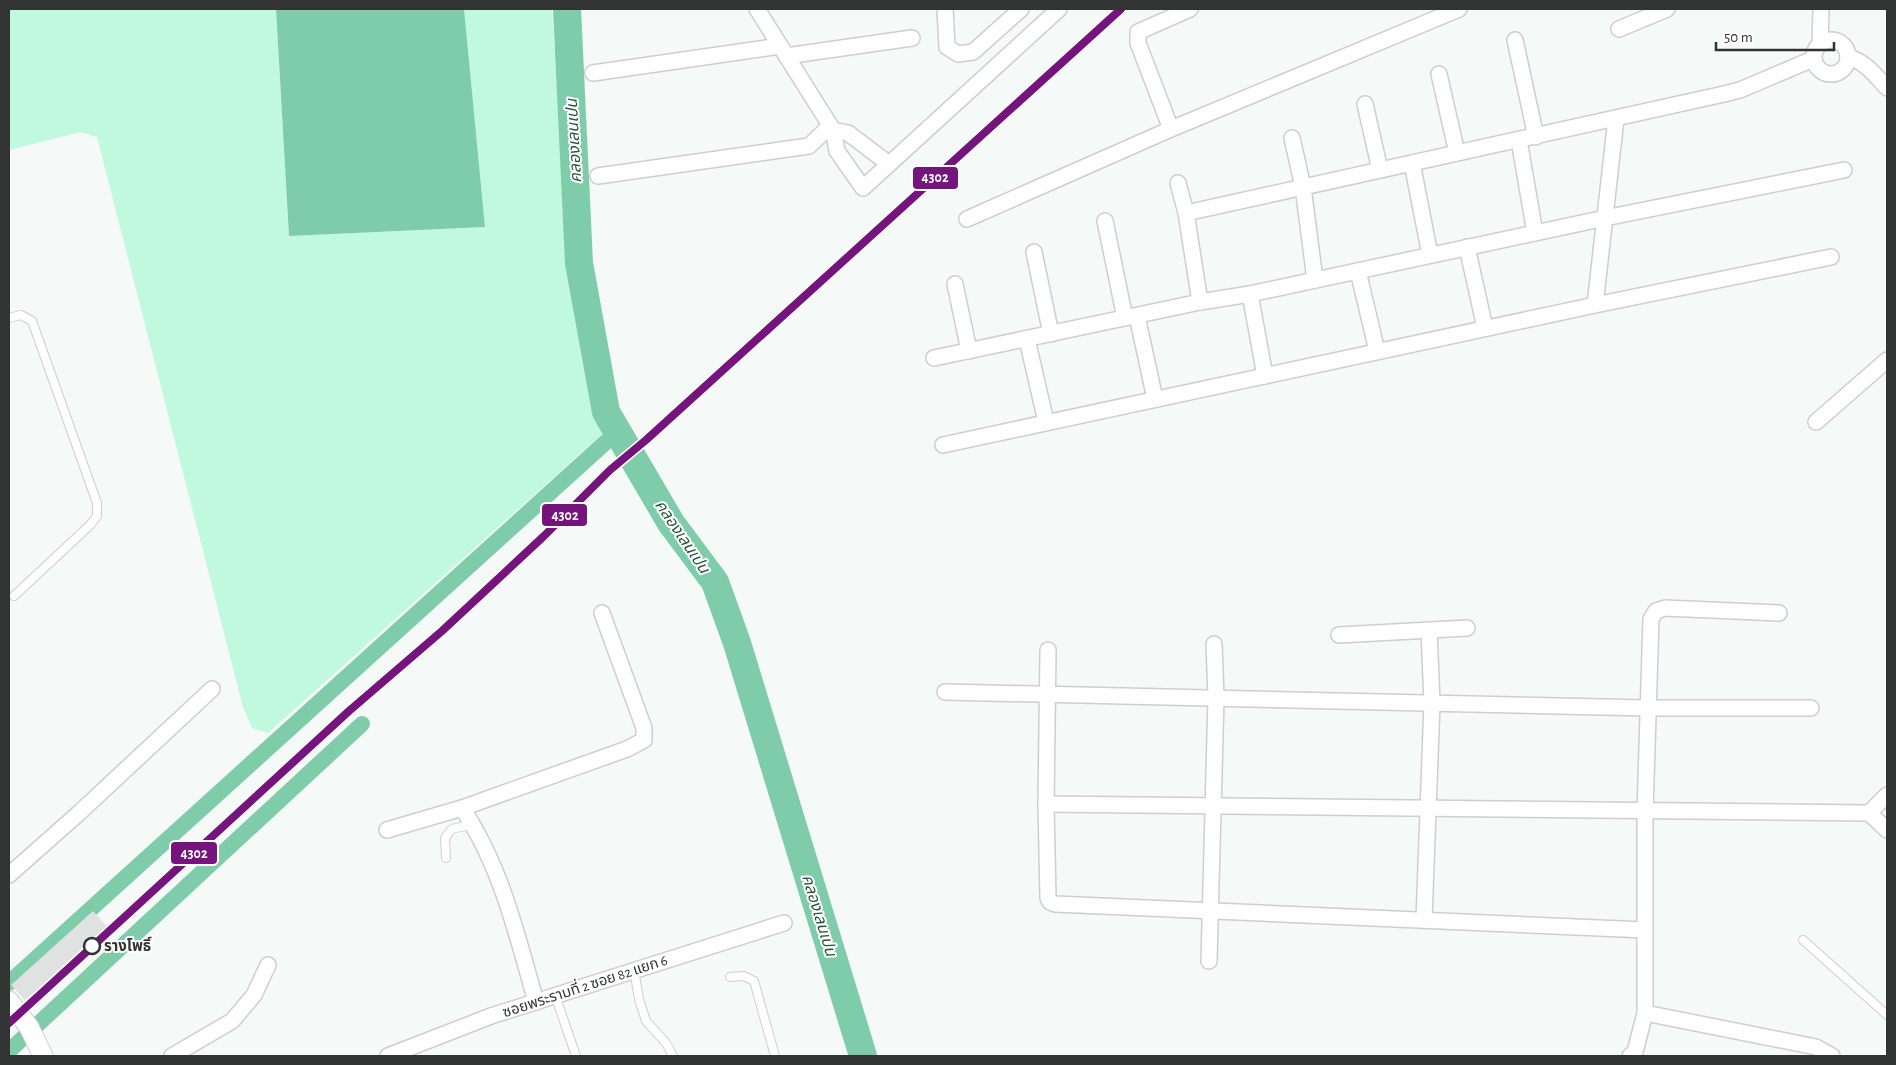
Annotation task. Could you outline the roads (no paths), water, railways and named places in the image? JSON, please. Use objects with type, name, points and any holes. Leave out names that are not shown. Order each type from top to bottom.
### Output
[{"type":"street","points":[[757,9],[832,128],[837,152],[863,188],[1059,9]]},
{"type":"street","points":[[945,9],[948,47],[958,54],[972,52],[1021,9]]},
{"type":"street","points":[[1171,129],[1138,44],[1138,32],[1190,9]]},
{"type":"street","points":[[967,219],[1171,129],[1459,9]]},
{"type":"street","points":[[1619,30],[1667,9]]},
{"type":"street","points":[[1820,44],[1821,9]]},
{"type":"street","points":[[593,73],[912,38]]},
{"type":"street","points":[[1515,40],[1536,137]]},
{"type":"street","points":[[1827,40],[1834,40],[1846,49],[1848,57],[1846,66],[1842,71],[1830,75],[1819,70],[1813,59],[1816,48],[1820,44],[1827,40]]},
{"type":"street","points":[[1848,57],[1860,61],[1868,67],[1887,88]]},
{"type":"street","points":[[1186,213],[1536,137],[1740,90],[1813,59]]},
{"type":"street","points":[[1439,74],[1457,153]]},
{"type":"street","points":[[1365,104],[1380,170]]},
{"type":"street","points":[[1595,305],[1616,119]]},
{"type":"street","points":[[832,128],[848,133],[890,164]]},
{"type":"street","points":[[598,176],[809,146],[832,128]]},
{"type":"street","points":[[1292,138],[1303,187],[1315,280]]},
{"type":"street","points":[[1519,140],[1535,233]]},
{"type":"street","points":[[1412,163],[1430,255]]},
{"type":"street","points":[[934,358],[1844,170]]},
{"type":"street","points":[[1178,183],[1186,213],[1200,302]]},
{"type":"street","points":[[1106,221],[1155,399]]},
{"type":"street","points":[[1467,247],[1485,328]]},
{"type":"street","points":[[1034,252],[1050,334]]},
{"type":"street","points":[[943,445],[1485,328],[1831,257]]},
{"type":"street","points":[[1358,271],[1378,351]]},
{"type":"street","points":[[955,284],[969,351]]},
{"type":"street","points":[[1250,294],[1265,376]]},
{"type":"street","points":[[1027,339],[1046,422]]},
{"type":"street","points":[[1816,422],[1887,360]]},
{"type":"street","points":[[1630,1056],[1635,1052],[1645,1014],[1645,812],[1651,619],[1656,611],[1665,608],[1779,613]]},
{"type":"street","points":[[386,830],[462,808],[627,749],[644,740],[644,728],[602,613]]},
{"type":"street","points":[[1339,635],[1467,628]]},
{"type":"street","points":[[1424,920],[1432,703],[1429,630]]},
{"type":"street","points":[[1209,961],[1216,698],[1214,644]]},
{"type":"street","points":[[1048,650],[1046,804],[1048,898],[1050,902],[1055,904],[1645,930]]},
{"type":"street","points":[[9,875],[79,813],[212,688]]},
{"type":"street","points":[[945,692],[1648,708],[1811,708]]},
{"type":"street","points":[[1869,813],[1887,795]]},
{"type":"street","points":[[1046,804],[1869,813],[1887,830]]},
{"type":"street","points":[[462,808],[473,824],[504,891],[536,1002]]},
{"type":"street","name":"ซอยพระรามที่ 2 ซอย 82 แยก 6","points":[[388,1056],[491,1016],[784,923]]},
{"type":"street","points":[[172,1056],[232,1021],[254,995],[268,965]]},
{"type":"street","points":[[9,1001],[29,1027],[41,1051]]},
{"type":"street","points":[[1645,1014],[1816,1047],[1832,1056]]},
{"type":"lane","points":[[9,318],[21,315],[32,320],[97,503],[97,516],[90,525],[14,596]]},
{"type":"lane","points":[[446,858],[444,838],[452,829],[473,824]]},
{"type":"lane","points":[[1803,940],[1887,1015]]},
{"type":"lane","points":[[634,970],[639,999],[646,1021],[666,1043],[673,1056]]},
{"type":"lane","points":[[730,977],[744,976],[754,981],[775,1056]]},
{"type":"lane","points":[[556,995],[576,1056]]},
{"type":"waterway","name":"คลองเลนเปน","points":[[567,9],[579,263],[606,412],[671,523],[715,582],[737,643],[863,1056]]},
{"type":"waterway","points":[[9,983],[617,432]]},
{"type":"waterway","points":[[9,1051],[362,724]]},
{"type":"place","name":"รางโพธิ์","points":[[92,946]]}]
